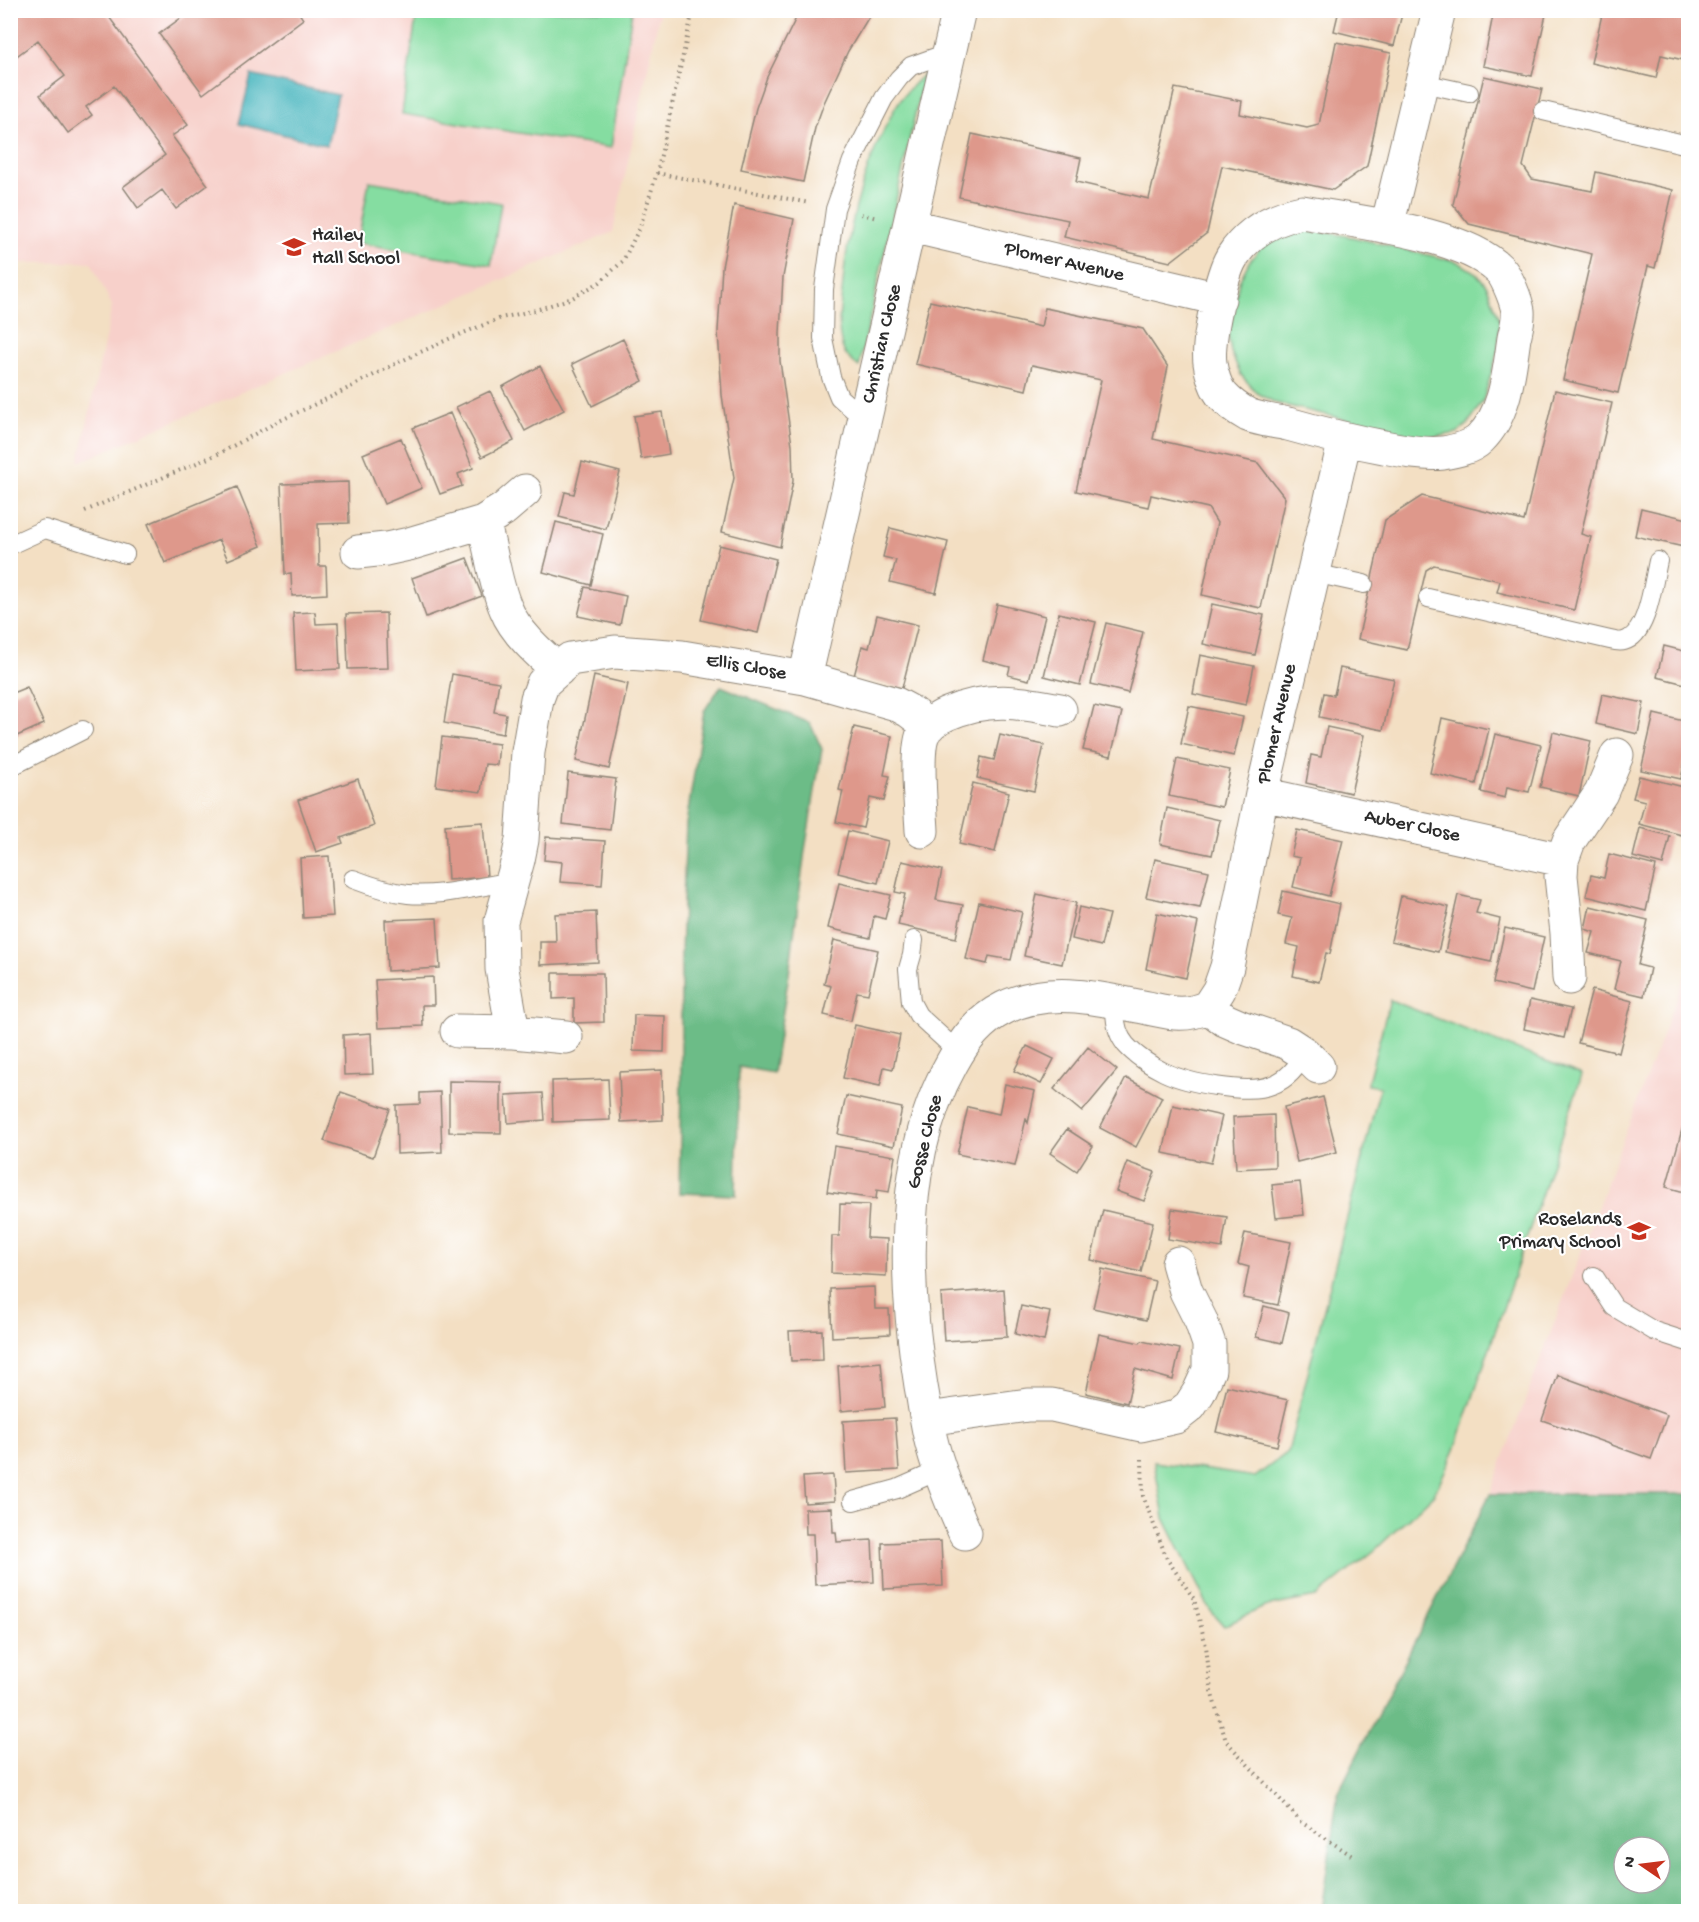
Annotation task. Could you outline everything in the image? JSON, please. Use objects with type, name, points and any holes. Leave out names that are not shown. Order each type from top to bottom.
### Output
[{"type":"street","name":"Christian Close","points":[[805,678],[959,10]]},
{"type":"street","points":[[1387,227],[1439,10]]},
{"type":"street","points":[[1302,212],[1387,227],[1436,238],[1467,248],[1501,270],[1513,293],[1518,312],[1509,376],[1498,410],[1491,426],[1479,440],[1463,449],[1440,453],[1406,451],[1250,416],[1220,394],[1209,362],[1210,341],[1219,298],[1231,258],[1244,243],[1260,227],[1283,216],[1302,212]]},
{"type":"street","name":"Plomer Avenue","points":[[910,226],[1219,298]]},
{"type":"street","name":"Plomer Avenue","points":[[1208,1007],[1219,990],[1227,967],[1262,794],[1345,439]]},
{"type":"street","points":[[358,552],[408,544],[483,522],[504,509],[525,491]]},
{"type":"street","points":[[483,522],[491,545],[506,611],[516,627],[558,670]]},
{"type":"street","name":"Ellis Close","points":[[513,1032],[504,979],[501,921],[522,840],[528,752],[537,699],[543,682],[570,658],[615,652],[682,657],[805,678],[896,704],[929,726]]},
{"type":"street","points":[[922,831],[920,753],[921,741],[929,726],[944,715],[960,708],[984,702],[1007,701],[1060,710]]},
{"type":"street","points":[[1569,978],[1561,876],[1562,860],[1569,841],[1601,793],[1617,755]]},
{"type":"street","name":"Auber Close","points":[[1262,794],[1562,860]]},
{"type":"street","name":"Gosse Close","points":[[965,1533],[933,1449],[915,1348],[911,1302],[909,1249],[911,1205],[930,1112],[943,1080],[958,1052],[978,1025],[1005,1008],[1036,997],[1075,995],[1176,1014],[1193,1014],[1208,1007]]},
{"type":"street","points":[[1208,1007],[1225,1020],[1288,1043],[1312,1061]]},
{"type":"street","points":[[457,1031],[513,1032],[566,1037]]},
{"type":"street","points":[[927,1419],[1052,1405],[1141,1425],[1176,1417],[1190,1406],[1209,1370],[1209,1344],[1201,1321],[1186,1291],[1179,1263]]},
{"type":"lane","points":[[865,420],[839,396],[831,377],[823,338],[824,289],[835,209],[843,182],[862,140],[889,91],[911,66],[950,52]]},
{"type":"lane","points":[[1422,83],[1469,93]]},
{"type":"lane","points":[[1543,111],[1689,145]]},
{"type":"lane","points":[[10,545],[45,529],[124,555]]},
{"type":"lane","points":[[1428,598],[1610,640],[1624,641],[1635,634],[1644,620],[1658,561]]},
{"type":"lane","points":[[1314,573],[1365,584]]},
{"type":"lane","points":[[10,768],[83,730]]},
{"type":"lane","points":[[353,879],[390,891],[409,894],[457,892],[511,882]]},
{"type":"lane","points":[[914,940],[908,969],[910,1002],[918,1016],[958,1052]]},
{"type":"lane","points":[[1116,1001],[1114,1014],[1117,1028],[1126,1045],[1164,1072],[1196,1082],[1229,1088],[1251,1089],[1272,1086],[1312,1061]]},
{"type":"lane","points":[[1594,1276],[1614,1307],[1654,1331],[1689,1342]]},
{"type":"lane","points":[[853,1501],[897,1489],[940,1470]]},
{"type":"path","points":[[45,529],[220,453],[277,422],[451,338],[501,318],[572,298],[600,282],[623,261],[640,227],[657,173],[693,10]]},
{"type":"path","points":[[657,173],[910,226]]},
{"type":"path","points":[[1141,1425],[1143,1496],[1167,1559],[1194,1599],[1206,1646],[1211,1691],[1226,1740],[1301,1822],[1351,1855]]},
{"type":"shaded area","name":"Hailey Hall School","points":[[10,11],[660,11],[613,232],[79,462],[112,306],[91,262],[11,263]]},
{"type":"shaded area","name":"Roselands Primary School","points":[[1688,967],[1688,1494],[1490,1494]]},
{"type":"green space","points":[[417,11],[632,11],[611,148],[402,114]]},
{"type":"green space","points":[[924,74],[859,367],[843,350],[839,329],[844,268],[853,221],[866,174],[884,129],[901,98]]},
{"type":"green space","points":[[369,181],[501,203],[491,265],[358,243]]},
{"type":"green space","points":[[1293,230],[1314,230],[1352,237],[1458,262],[1476,273],[1487,286],[1500,320],[1498,351],[1483,401],[1468,424],[1457,433],[1428,438],[1276,403],[1258,394],[1241,375],[1231,352],[1228,334],[1239,282],[1249,262],[1263,245]]},
{"type":"green space","points":[[721,686],[810,723],[822,749],[773,1073],[739,1067],[736,1195],[679,1193],[681,955],[686,824],[704,711]]},
{"type":"green space","points":[[1390,1000],[1582,1075],[1455,1450],[1434,1494],[1375,1550],[1316,1597],[1264,1607],[1224,1626],[1210,1610],[1164,1518],[1154,1462],[1255,1477],[1288,1452],[1380,1087],[1367,1085]]},
{"type":"green space","points":[[1490,1494],[1688,1494],[1688,1911],[1321,1911],[1338,1793]]},
{"type":"water","points":[[251,75],[338,95],[327,145],[239,124]]},
{"type":"building","points":[[15,10],[104,10],[188,125],[172,136],[208,185],[176,209],[162,190],[138,208],[123,187],[165,155],[114,86],[86,107],[92,115],[68,133],[40,95],[65,76],[38,40],[10,61],[10,14]]},
{"type":"building","points":[[192,10],[297,10],[303,19],[203,94],[159,34]]},
{"type":"building","points":[[800,10],[873,10],[848,51],[824,103],[815,128],[803,182],[741,169],[756,108],[767,77]]},
{"type":"building","points":[[1339,10],[1403,10],[1394,46],[1334,31]]},
{"type":"building","points":[[1494,10],[1547,10],[1532,76],[1483,66]]},
{"type":"building","points":[[1603,10],[1688,10],[1688,61],[1661,55],[1656,78],[1591,63]]},
{"type":"building","points":[[1336,42],[1391,53],[1367,166],[1333,190],[1222,166],[1207,233],[1170,262],[1064,237],[1068,220],[959,197],[972,134],[1081,158],[1076,182],[1149,199],[1175,88],[1242,101],[1240,114],[1307,128],[1319,125]]},
{"type":"building","points":[[1484,76],[1542,89],[1523,166],[1532,179],[1592,191],[1596,172],[1673,190],[1655,268],[1648,266],[1618,393],[1563,380],[1592,254],[1469,224],[1453,204]]},
{"type":"building","points":[[734,205],[794,219],[783,277],[780,333],[780,361],[792,445],[793,481],[780,547],[722,532],[734,478],[722,395],[718,331],[722,267]]},
{"type":"building","points":[[930,301],[1041,327],[1045,308],[1143,329],[1168,367],[1153,439],[1258,463],[1285,498],[1261,608],[1202,595],[1217,523],[1208,508],[1151,495],[1148,507],[1076,491],[1101,380],[1032,365],[1026,390],[915,364]]},
{"type":"building","points":[[623,339],[643,381],[592,406],[572,364]]},
{"type":"building","points":[[540,366],[564,410],[525,431],[502,387]]},
{"type":"building","points":[[1555,390],[1612,403],[1581,534],[1591,537],[1574,610],[1497,592],[1500,581],[1434,565],[1426,570],[1407,650],[1358,639],[1385,520],[1422,496],[1524,521]]},
{"type":"building","points":[[490,391],[514,441],[482,457],[456,407]]},
{"type":"building","points":[[662,412],[669,454],[641,459],[634,416]]},
{"type":"building","points":[[450,413],[473,468],[458,474],[462,486],[440,494],[413,428]]},
{"type":"building","points":[[401,438],[422,488],[384,504],[363,454]]},
{"type":"building","points":[[582,462],[620,472],[606,529],[559,517],[565,492],[574,494]]},
{"type":"building","points":[[348,482],[349,523],[318,524],[319,566],[326,566],[327,594],[292,596],[291,573],[285,574],[281,484]]},
{"type":"building","points":[[237,487],[261,546],[228,560],[219,540],[165,563],[148,524]]},
{"type":"building","points":[[1641,508],[1688,519],[1688,548],[1635,536]]},
{"type":"building","points":[[556,522],[603,534],[591,585],[543,572]]},
{"type":"building","points":[[890,528],[948,542],[936,593],[890,582],[896,560],[883,557]]},
{"type":"building","points":[[719,545],[776,559],[758,633],[701,620]]},
{"type":"building","points":[[467,558],[482,596],[426,617],[412,578]]},
{"type":"building","points":[[585,587],[626,596],[620,625],[578,616]]},
{"type":"building","points":[[997,604],[1045,616],[1029,680],[1008,675],[1010,667],[983,660]]},
{"type":"building","points":[[1212,604],[1264,615],[1255,655],[1203,644]]},
{"type":"building","points":[[315,612],[316,624],[338,623],[340,669],[296,671],[293,613]]},
{"type":"building","points":[[386,613],[388,668],[348,669],[346,614]]},
{"type":"building","points":[[1059,613],[1096,622],[1080,685],[1044,676]]},
{"type":"building","points":[[877,615],[918,625],[902,688],[854,676],[862,646],[869,648]]},
{"type":"building","points":[[1106,623],[1143,632],[1128,693],[1091,684]]},
{"type":"building","points":[[1664,646],[1688,652],[1688,672],[1685,684],[1657,677]]},
{"type":"building","points":[[1200,655],[1254,666],[1246,705],[1193,694]]},
{"type":"building","points":[[1340,668],[1394,679],[1383,730],[1319,717],[1324,693],[1334,695]]},
{"type":"building","points":[[452,674],[499,682],[494,712],[506,714],[503,734],[444,723]]},
{"type":"building","points":[[594,676],[628,684],[609,769],[576,761]]},
{"type":"building","points":[[27,687],[44,724],[10,739],[10,694]]},
{"type":"building","points":[[1602,694],[1644,703],[1638,734],[1596,724]]},
{"type":"building","points":[[1094,706],[1122,712],[1111,756],[1083,750]]},
{"type":"building","points":[[1189,706],[1243,717],[1234,756],[1181,744]]},
{"type":"building","points":[[1654,714],[1688,722],[1688,747],[1681,779],[1641,770]]},
{"type":"building","points":[[1442,718],[1489,729],[1476,784],[1430,773]]},
{"type":"building","points":[[854,727],[892,736],[884,775],[890,776],[884,801],[870,798],[863,828],[836,822],[843,791],[839,790]]},
{"type":"building","points":[[1327,727],[1364,735],[1351,793],[1306,783],[1311,755],[1321,757]]},
{"type":"building","points":[[1553,732],[1591,741],[1579,796],[1540,787]]},
{"type":"building","points":[[1495,734],[1541,745],[1529,792],[1507,787],[1505,798],[1481,792]]},
{"type":"building","points":[[1000,735],[1044,745],[1034,791],[977,778],[981,757],[994,760]]},
{"type":"building","points":[[442,737],[499,744],[497,765],[485,764],[481,792],[436,786]]},
{"type":"building","points":[[1177,759],[1230,770],[1222,807],[1169,796]]},
{"type":"building","points":[[568,773],[616,779],[610,830],[563,824]]},
{"type":"building","points":[[1639,776],[1688,788],[1688,812],[1682,835],[1639,824],[1645,801],[1633,798]]},
{"type":"building","points":[[358,779],[374,826],[341,838],[343,843],[316,852],[298,800]]},
{"type":"building","points":[[973,783],[1009,792],[995,852],[959,844]]},
{"type":"building","points":[[1167,808],[1220,820],[1212,855],[1160,844]]},
{"type":"building","points":[[483,822],[487,877],[448,880],[445,825]]},
{"type":"building","points":[[1640,828],[1670,836],[1663,865],[1633,857]]},
{"type":"building","points":[[1297,830],[1343,840],[1329,896],[1293,887],[1300,858],[1291,856]]},
{"type":"building","points":[[848,831],[888,841],[878,883],[838,873]]},
{"type":"building","points":[[546,837],[605,841],[602,885],[560,882],[562,862],[544,860]]},
{"type":"building","points":[[1609,854],[1656,866],[1646,911],[1586,896],[1591,875],[1604,878]]},
{"type":"building","points":[[329,856],[333,916],[303,918],[300,858]]},
{"type":"building","points":[[1155,859],[1209,871],[1200,908],[1146,897]]},
{"type":"building","points":[[902,861],[942,870],[936,900],[963,905],[956,938],[898,925],[905,894],[895,892]]},
{"type":"building","points":[[839,883],[891,895],[885,919],[874,916],[870,938],[828,928]]},
{"type":"building","points":[[1283,891],[1340,904],[1330,954],[1326,953],[1319,982],[1293,976],[1299,947],[1286,944],[1292,918],[1278,915]]},
{"type":"building","points":[[1037,894],[1076,903],[1062,964],[1024,956]]},
{"type":"building","points":[[1458,895],[1480,900],[1476,913],[1500,919],[1491,962],[1445,952]]},
{"type":"building","points":[[1401,896],[1449,907],[1438,952],[1391,941]]},
{"type":"building","points":[[979,902],[1022,912],[1011,960],[989,956],[987,964],[966,959]]},
{"type":"building","points":[[1590,906],[1648,920],[1638,965],[1650,968],[1644,996],[1614,989],[1621,961],[1588,953],[1594,932],[1585,929]]},
{"type":"building","points":[[1079,907],[1109,914],[1101,946],[1072,939]]},
{"type":"building","points":[[596,912],[598,962],[540,965],[540,942],[556,942],[555,914]]},
{"type":"building","points":[[1157,913],[1198,922],[1186,978],[1146,969]]},
{"type":"building","points":[[437,918],[440,968],[387,971],[385,920]]},
{"type":"building","points":[[1505,928],[1544,937],[1532,992],[1493,983]]},
{"type":"building","points":[[834,940],[878,950],[868,994],[857,992],[851,1021],[824,1015],[831,986],[824,984]]},
{"type":"building","points":[[553,973],[603,973],[604,1022],[574,1023],[574,998],[553,999]]},
{"type":"building","points":[[433,977],[434,1005],[422,1005],[423,1026],[378,1028],[375,980]]},
{"type":"building","points":[[1592,990],[1632,1001],[1619,1053],[1578,1043]]},
{"type":"building","points":[[1530,1000],[1571,1009],[1564,1038],[1524,1029]]},
{"type":"building","points":[[634,1015],[665,1016],[664,1052],[633,1051]]},
{"type":"building","points":[[855,1025],[900,1035],[893,1069],[884,1067],[880,1086],[843,1078]]},
{"type":"building","points":[[371,1033],[373,1074],[344,1075],[343,1035]]},
{"type":"building","points":[[1027,1046],[1054,1059],[1041,1084],[1014,1071]]},
{"type":"building","points":[[1088,1047],[1117,1070],[1082,1112],[1054,1089]]},
{"type":"building","points":[[662,1070],[663,1120],[621,1122],[619,1072]]},
{"type":"building","points":[[1126,1078],[1162,1097],[1136,1147],[1100,1128]]},
{"type":"building","points":[[608,1079],[610,1120],[553,1122],[552,1081]]},
{"type":"building","points":[[449,1081],[501,1082],[501,1133],[449,1132]]},
{"type":"building","points":[[1005,1084],[1035,1091],[1015,1166],[957,1154],[968,1107],[999,1114]]},
{"type":"building","points":[[341,1092],[390,1109],[373,1157],[324,1141]]},
{"type":"building","points":[[440,1092],[442,1152],[397,1154],[396,1105],[420,1104],[420,1093]]},
{"type":"building","points":[[543,1093],[545,1120],[508,1123],[506,1095]]},
{"type":"building","points":[[846,1096],[902,1108],[894,1146],[838,1134]]},
{"type":"building","points":[[1323,1097],[1337,1152],[1297,1162],[1284,1107]]},
{"type":"building","points":[[1173,1105],[1222,1116],[1211,1163],[1163,1153]]},
{"type":"building","points":[[1274,1115],[1275,1167],[1236,1169],[1233,1117]]},
{"type":"building","points":[[1683,1126],[1688,1128],[1688,1193],[1666,1187]]},
{"type":"building","points":[[1067,1129],[1093,1146],[1077,1171],[1050,1153]]},
{"type":"building","points":[[834,1146],[895,1156],[889,1192],[877,1190],[876,1199],[827,1192]]},
{"type":"building","points":[[1127,1162],[1155,1172],[1144,1201],[1116,1191]]},
{"type":"building","points":[[1300,1182],[1304,1215],[1276,1218],[1272,1185]]},
{"type":"building","points":[[840,1204],[869,1205],[867,1238],[887,1239],[886,1276],[831,1273],[832,1236],[839,1236]]},
{"type":"building","points":[[1172,1209],[1227,1217],[1222,1248],[1168,1239]]},
{"type":"building","points":[[1103,1210],[1153,1222],[1141,1272],[1091,1260]]},
{"type":"building","points":[[1245,1233],[1291,1242],[1278,1305],[1243,1298],[1249,1267],[1238,1264]]},
{"type":"building","points":[[1102,1269],[1155,1281],[1146,1320],[1093,1308]]},
{"type":"building","points":[[874,1287],[875,1309],[889,1309],[890,1334],[832,1337],[830,1289]]},
{"type":"building","points":[[1004,1289],[1007,1337],[944,1341],[941,1294]]},
{"type":"building","points":[[1021,1306],[1050,1312],[1044,1341],[1015,1334]]},
{"type":"building","points":[[1264,1306],[1289,1313],[1282,1343],[1256,1337]]},
{"type":"building","points":[[822,1330],[823,1360],[791,1361],[789,1331]]},
{"type":"building","points":[[1099,1334],[1180,1349],[1173,1380],[1135,1369],[1127,1403],[1086,1393]]},
{"type":"building","points":[[881,1362],[885,1407],[841,1411],[838,1366]]},
{"type":"building","points":[[1558,1375],[1667,1415],[1651,1459],[1542,1420]]},
{"type":"building","points":[[1227,1386],[1288,1400],[1277,1446],[1216,1432]]},
{"type":"building","points":[[895,1418],[899,1470],[846,1473],[843,1421]]},
{"type":"building","points":[[833,1475],[835,1501],[805,1503],[803,1477]]},
{"type":"building","points":[[832,1508],[833,1532],[836,1532],[837,1542],[872,1540],[874,1582],[815,1585],[813,1534],[806,1534],[805,1509]]},
{"type":"building","points":[[941,1541],[943,1586],[884,1589],[882,1543]]},
{"type":"place","name":"Hailey Hall School","points":[[294,247]]},
{"type":"place","name":"Roselands Primary School","points":[[1639,1231]]}]
